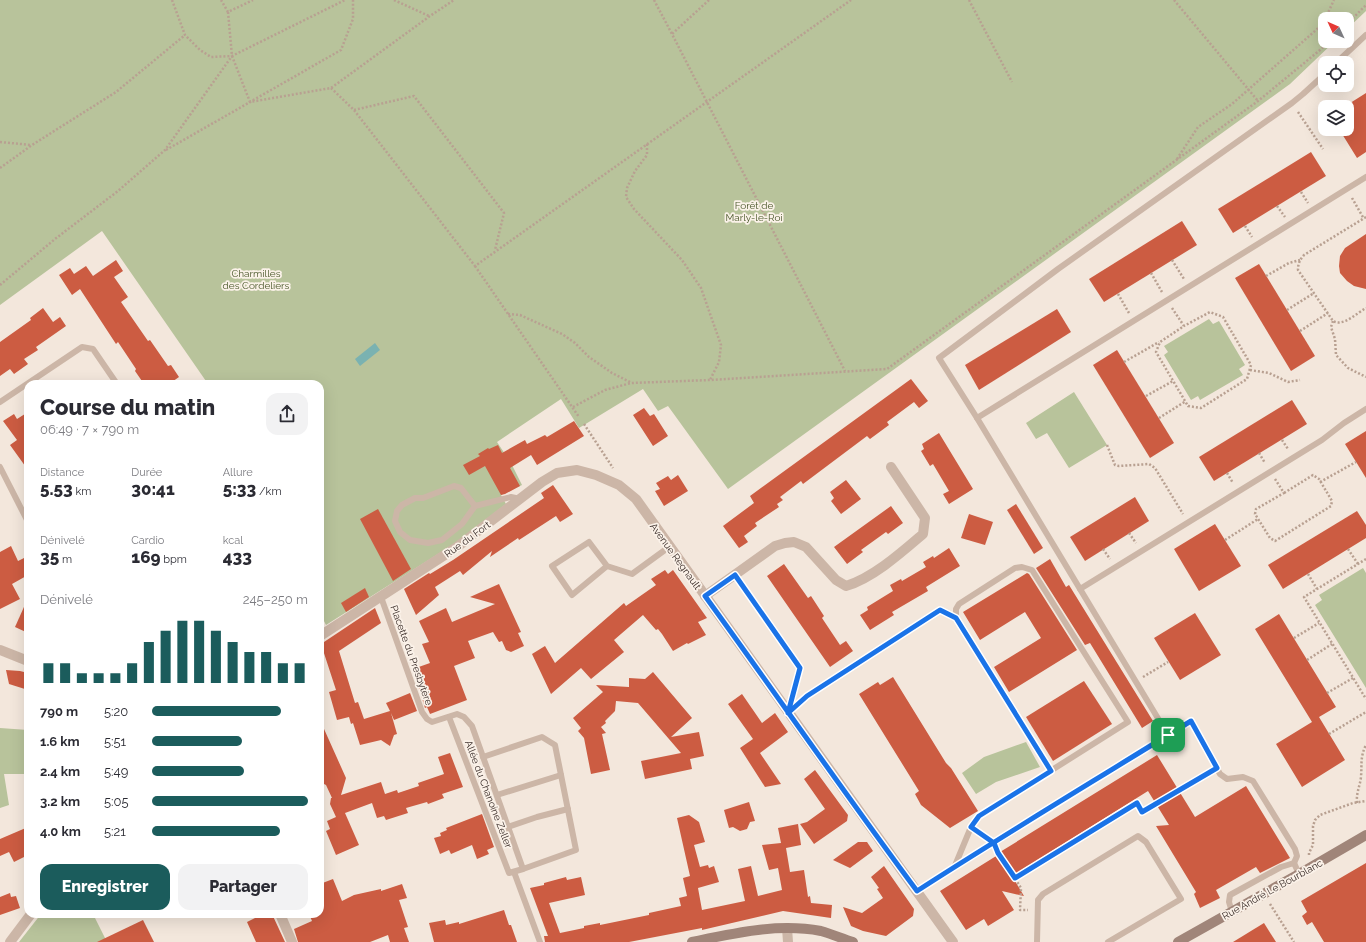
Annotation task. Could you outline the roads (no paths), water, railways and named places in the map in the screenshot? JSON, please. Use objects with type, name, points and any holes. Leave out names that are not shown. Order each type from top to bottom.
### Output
[{"type":"street","points":[[705,596],[774,546],[785,543],[794,542],[806,547],[836,580],[846,586],[859,582],[898,555],[923,534],[925,518],[891,467]]},
{"type":"street","name":"Rue du Fort","points":[[324,633],[456,547],[542,482],[557,473],[577,470],[596,475],[620,485]]},
{"type":"street","name":"Avenue Regnault","points":[[620,485],[636,499],[953,942]]},
{"type":"street","points":[[0,651],[24,660]]},
{"type":"street","name":"Rue André Le Bourblanc","points":[[1178,942],[1366,835]]},
{"type":"street","points":[[10,942],[28,918]]},
{"type":"street","points":[[282,918],[292,942]]},
{"type":"street","points":[[787,928],[788,942]]},
{"type":"street","points":[[692,942],[737,933],[787,928],[821,932],[853,942]]},
{"type":"lane","points":[[1344,56],[1366,35]]},
{"type":"lane","points":[[1168,735],[977,418],[939,358],[1065,264],[1292,103],[1318,80]]},
{"type":"lane","points":[[977,418],[1366,177]]},
{"type":"lane","points":[[32,380],[82,346],[93,349],[114,380]]},
{"type":"lane","points":[[0,402],[24,386]]},
{"type":"lane","points":[[1080,589],[1322,440],[1344,423],[1366,409]]},
{"type":"lane","points":[[0,467],[24,514]]},
{"type":"lane","points":[[475,506],[460,488],[454,486],[423,498],[416,498],[402,505],[397,511],[395,522],[400,532],[410,540],[428,543],[442,540],[462,524],[475,506],[511,497],[520,499]]},
{"type":"lane","points":[[607,566],[572,595],[552,566],[589,542],[607,566],[632,574],[669,547]]},
{"type":"lane","points":[[954,868],[971,827],[979,816],[1051,771],[1128,722],[1032,570],[1022,567],[1015,568],[959,604],[956,609],[956,618],[1051,771]]},
{"type":"lane","points":[[735,575],[800,668],[788,713]]},
{"type":"lane","name":"Placette du Presbytère","points":[[381,597],[422,712],[427,719],[432,722],[449,717]]},
{"type":"lane","points":[[449,717],[457,714],[464,717],[472,726],[523,869]]},
{"type":"lane","name":"Allée du Chanoine Zeller","points":[[449,717],[509,873],[514,872]]},
{"type":"lane","points":[[917,891],[1191,721],[1220,774],[1227,779],[1243,777],[1253,781],[1295,849],[1297,856],[1294,863],[1299,874]]},
{"type":"lane","points":[[483,757],[542,737],[556,745],[576,850],[514,872],[540,942]]},
{"type":"lane","points":[[497,795],[561,775]]},
{"type":"lane","points":[[508,827],[537,817],[568,809]]},
{"type":"lane","points":[[1037,942],[1038,900],[1043,894],[1138,836],[1146,842],[1181,899],[1108,942]]},
{"type":"lane","points":[[1232,912],[1229,902],[1230,895],[1282,867],[1294,863]]},
{"type":"water","points":[[375,343],[380,350],[360,366],[355,359]]},
{"type":"park label","name":"Forêt de Marly-le-Roi","points":[[754,210]]},
{"type":"park label","name":"Charmilles des Cordeliers","points":[[256,278]]}]
